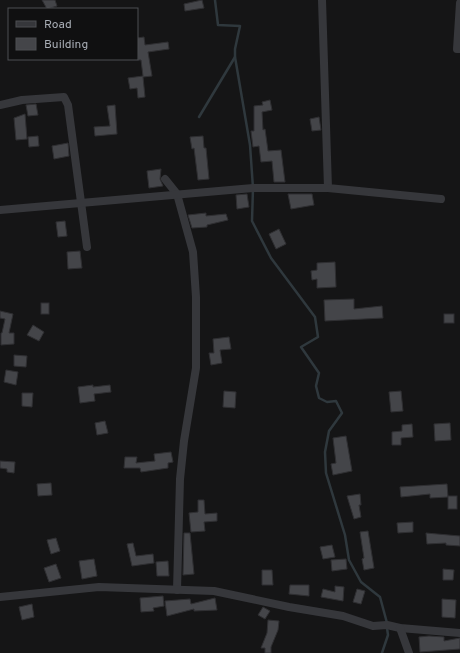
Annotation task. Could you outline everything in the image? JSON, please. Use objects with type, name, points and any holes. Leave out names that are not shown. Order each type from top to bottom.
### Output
[{"type":"street","points":[[322,0],[328,188]]},
{"type":"street","points":[[460,3],[457,49],[460,49]]},
{"type":"street","points":[[0,105],[22,100],[64,97],[68,105],[87,247]]},
{"type":"street","points":[[165,179],[177,194],[193,252],[196,338],[196,368],[184,441],[180,479],[177,590]]},
{"type":"street","points":[[0,210],[252,188],[328,188],[441,199]]},
{"type":"street","points":[[0,597],[99,587],[214,591],[289,607],[343,616],[373,626],[387,625],[400,628],[460,633]]},
{"type":"street","points":[[400,628],[409,653]]},
{"type":"building","points":[[42,0],[55,0],[57,6],[46,8]]},
{"type":"building","points":[[202,0],[204,8],[185,11],[184,4]]},
{"type":"building","points":[[144,37],[145,45],[168,42],[169,49],[148,52],[152,76],[143,77],[145,97],[138,98],[137,88],[130,89],[128,78],[143,76],[141,60],[138,60],[138,38]]},
{"type":"building","points":[[270,100],[272,110],[262,112],[263,130],[265,129],[268,151],[281,150],[285,182],[274,182],[272,161],[261,162],[259,146],[253,147],[251,131],[254,131],[254,106],[263,105],[262,102]]},
{"type":"building","points":[[36,104],[38,115],[28,116],[26,105]]},
{"type":"building","points":[[115,105],[117,134],[95,136],[94,127],[110,126],[107,106]]},
{"type":"building","points":[[25,114],[27,139],[16,140],[14,118]]},
{"type":"building","points":[[319,117],[321,130],[312,131],[310,119]]},
{"type":"building","points":[[38,136],[39,146],[29,147],[28,137]]},
{"type":"building","points":[[203,136],[204,148],[206,148],[209,179],[198,180],[194,148],[192,149],[190,137]]},
{"type":"building","points":[[68,143],[69,156],[54,159],[52,146]]},
{"type":"building","points":[[161,169],[160,179],[163,186],[149,188],[147,171]]},
{"type":"building","points":[[247,194],[249,207],[237,209],[236,195]]},
{"type":"building","points":[[288,194],[312,194],[314,205],[291,209]]},
{"type":"building","points":[[206,213],[206,216],[226,214],[228,220],[207,225],[207,227],[192,228],[188,215]]},
{"type":"building","points":[[65,221],[67,236],[58,237],[56,222]]},
{"type":"building","points":[[279,229],[286,244],[276,249],[269,234]]},
{"type":"building","points":[[80,251],[82,268],[68,269],[67,252]]},
{"type":"building","points":[[335,262],[336,287],[317,288],[317,279],[312,280],[311,271],[317,270],[317,263]]},
{"type":"building","points":[[354,299],[354,309],[382,306],[383,318],[325,321],[324,300]]},
{"type":"building","points":[[41,303],[49,303],[49,314],[41,314]]},
{"type":"building","points":[[0,311],[13,314],[9,333],[14,333],[14,344],[1,345],[1,333],[5,319],[0,318]]},
{"type":"building","points":[[444,314],[454,314],[454,323],[444,323]]},
{"type":"building","points":[[33,325],[44,332],[39,341],[27,335]]},
{"type":"building","points":[[229,337],[231,349],[220,350],[222,363],[211,365],[209,353],[214,353],[213,339]]},
{"type":"building","points":[[14,355],[27,356],[26,367],[14,366]]},
{"type":"building","points":[[6,370],[18,372],[16,385],[4,382]]},
{"type":"building","points":[[93,385],[93,387],[110,385],[111,392],[94,394],[95,401],[80,403],[78,387]]},
{"type":"building","points":[[224,391],[236,392],[235,408],[223,407]]},
{"type":"building","points":[[401,391],[403,411],[391,412],[389,392]]},
{"type":"building","points":[[22,393],[33,393],[32,407],[22,406]]},
{"type":"building","points":[[105,421],[108,433],[97,435],[95,423]]},
{"type":"building","points":[[450,423],[451,440],[435,441],[434,424]]},
{"type":"building","points":[[412,424],[413,437],[401,438],[401,445],[392,445],[392,432],[402,431],[402,425]]},
{"type":"building","points":[[346,436],[352,471],[333,475],[331,464],[336,463],[333,438]]},
{"type":"building","points":[[171,452],[173,462],[168,463],[168,468],[141,472],[140,468],[124,468],[125,457],[137,457],[136,463],[155,461],[154,454]]},
{"type":"building","points":[[0,461],[15,462],[14,473],[7,472],[7,469],[0,468]]},
{"type":"building","points":[[51,483],[52,495],[38,496],[37,484]]},
{"type":"building","points":[[447,484],[448,497],[430,498],[430,494],[401,497],[400,487]]},
{"type":"building","points":[[360,494],[361,505],[359,505],[361,517],[354,519],[347,496]]},
{"type":"building","points":[[448,496],[457,496],[457,509],[448,509]]},
{"type":"building","points":[[198,500],[204,500],[205,514],[217,513],[217,521],[204,522],[205,531],[191,532],[189,513],[198,512]]},
{"type":"building","points":[[413,522],[413,532],[398,533],[397,523]]},
{"type":"building","points":[[368,531],[374,568],[364,570],[362,559],[364,558],[360,532]]},
{"type":"building","points":[[184,533],[190,533],[194,574],[183,575]]},
{"type":"building","points":[[426,533],[460,536],[460,546],[446,545],[446,543],[427,544]]},
{"type":"building","points":[[56,538],[60,551],[51,554],[47,540]]},
{"type":"building","points":[[133,543],[136,556],[153,554],[154,563],[132,566],[127,544]]},
{"type":"building","points":[[332,545],[335,557],[323,559],[320,547]]},
{"type":"building","points":[[94,559],[97,576],[82,579],[79,561]]},
{"type":"building","points":[[346,559],[347,569],[332,571],[331,560]]},
{"type":"building","points":[[168,561],[169,576],[157,576],[156,562]]},
{"type":"building","points":[[56,564],[61,578],[49,582],[44,568]]},
{"type":"building","points":[[443,569],[454,570],[453,580],[443,580]]},
{"type":"building","points":[[262,570],[272,570],[273,585],[262,585]]},
{"type":"building","points":[[290,585],[309,585],[309,596],[289,594]]},
{"type":"building","points":[[335,586],[344,587],[343,601],[321,597],[323,589],[335,592]]},
{"type":"building","points":[[357,589],[365,591],[361,604],[353,602]]},
{"type":"building","points":[[163,596],[164,606],[153,608],[154,611],[141,612],[140,598]]},
{"type":"building","points":[[215,598],[217,610],[194,611],[194,609],[167,616],[165,601],[190,599],[191,604]]},
{"type":"building","points":[[442,599],[456,600],[455,618],[442,617]]},
{"type":"building","points":[[32,604],[34,617],[22,620],[19,607]]},
{"type":"building","points":[[263,607],[270,611],[265,619],[258,615]]},
{"type":"building","points":[[268,620],[279,621],[278,630],[271,647],[271,653],[265,653],[265,648],[261,648],[267,633]]},
{"type":"building","points":[[419,637],[444,637],[444,641],[460,638],[460,649],[420,652]]},
{"type":"waterway","points":[[199,117],[235,57],[235,49],[240,26],[218,25],[215,0]]},
{"type":"waterway","points":[[235,57],[250,145],[253,188],[252,221],[271,258],[315,317],[318,337],[301,347],[319,373],[316,386],[319,398],[327,402],[336,401],[342,413],[329,431],[325,452],[326,473],[345,535],[349,560],[361,582],[380,597],[387,623]]},
{"type":"waterway","points":[[382,653],[388,635],[387,628]]}]
